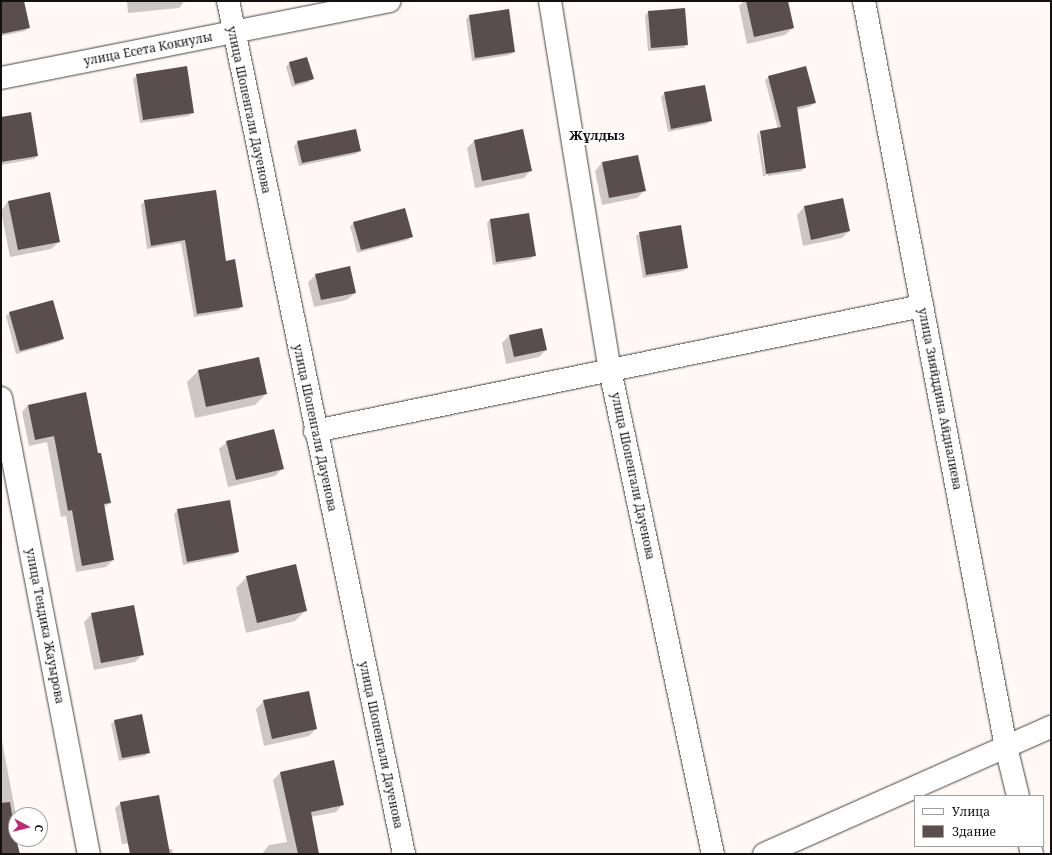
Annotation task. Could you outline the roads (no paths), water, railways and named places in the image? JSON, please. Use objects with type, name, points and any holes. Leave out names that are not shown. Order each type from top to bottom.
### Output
[{"type":"street","name":"улица Шопенгали Дауенова","points":[[228,1],[233,32],[315,431],[404,854]]},
{"type":"street","name":"улица Есета Кокиулы","points":[[1,78],[389,1]]},
{"type":"street","name":"улица Шопенгали Дауенова","points":[[550,1],[610,370],[713,854]]},
{"type":"street","name":"улица Зияйддина Айдналиева","points":[[864,1],[1006,747],[1018,795]]},
{"type":"street","points":[[315,431],[922,306]]},
{"type":"street","name":"улица Тендика Жауырова","points":[[1,398],[89,854]]},
{"type":"street","points":[[764,854],[1051,727]]},
{"type":"district","name":"Жұлдыз","points":[[597,135]]}]
